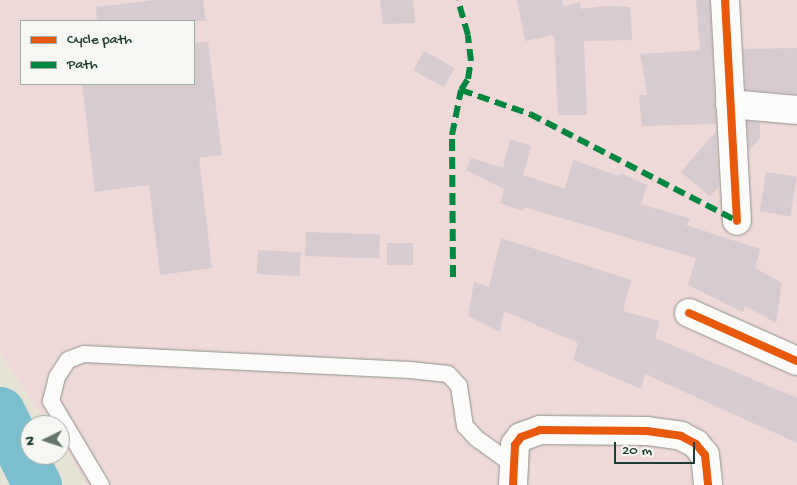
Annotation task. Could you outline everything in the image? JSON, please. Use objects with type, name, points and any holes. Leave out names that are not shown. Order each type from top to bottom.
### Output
[{"type":"street","points":[[725,0],[737,221]]},
{"type":"street","points":[[730,104],[797,110]]},
{"type":"street","points":[[689,313],[797,361]]},
{"type":"street","points":[[513,475],[515,445],[521,437],[540,430],[647,431],[682,436],[696,444],[705,455],[708,485]]},
{"type":"lane","points":[[101,485],[51,401],[57,377],[68,360],[84,354],[410,370],[448,374],[459,386],[465,426],[513,475]]},
{"type":"shaded area","points":[[0,0],[797,0],[797,485],[88,485],[70,457],[70,415],[42,415],[0,353]]},
{"type":"building","points":[[154,0],[203,0],[206,21],[97,20],[96,7]]},
{"type":"building","points":[[380,0],[413,0],[415,23],[383,24]]},
{"type":"building","points":[[517,0],[562,0],[564,6],[580,2],[581,9],[606,6],[630,7],[632,40],[584,41],[587,115],[558,115],[554,35],[525,41]]},
{"type":"building","points":[[696,0],[710,0],[716,124],[642,126],[639,95],[647,95],[640,54],[700,50]]},
{"type":"building","points":[[208,42],[222,155],[199,158],[212,268],[160,275],[149,185],[95,192],[82,85],[195,85],[195,43]]},
{"type":"building","points":[[797,48],[797,94],[746,90],[743,49]]},
{"type":"building","points":[[424,51],[455,68],[444,87],[413,70]]},
{"type":"building","points":[[747,121],[760,122],[760,138],[749,151]]},
{"type":"building","points":[[716,131],[719,186],[710,197],[681,172]]},
{"type":"building","points":[[510,139],[531,146],[523,175],[565,189],[573,160],[619,176],[620,173],[647,185],[641,204],[691,219],[686,225],[760,249],[755,268],[782,283],[776,323],[745,306],[743,312],[688,285],[696,258],[524,207],[523,211],[500,203],[504,189],[466,170],[471,158],[503,168]]},
{"type":"building","points":[[766,172],[797,177],[790,216],[760,212]]},
{"type":"building","points":[[306,232],[380,235],[379,259],[305,256]]},
{"type":"building","points":[[501,238],[631,280],[623,311],[660,321],[655,338],[797,398],[797,443],[645,374],[641,389],[573,360],[578,343],[504,311],[500,332],[468,316],[474,282],[489,287]]},
{"type":"building","points":[[387,243],[413,243],[413,265],[387,265]]},
{"type":"building","points":[[258,250],[301,252],[300,276],[257,274]]},
{"type":"waterway","points":[[0,411],[37,485]]},
{"type":"marked path","points":[[453,277],[452,135],[461,90],[468,79],[471,61],[468,35],[458,0]]},
{"type":"marked path","points":[[461,90],[530,114],[737,221]]},
{"type":"cycle path","points":[[725,0],[737,221]]},
{"type":"cycle path","points":[[689,313],[797,361]]},
{"type":"cycle path","points":[[513,485],[515,445],[521,437],[540,430],[647,431],[681,436],[696,444],[705,455],[708,485]]}]
